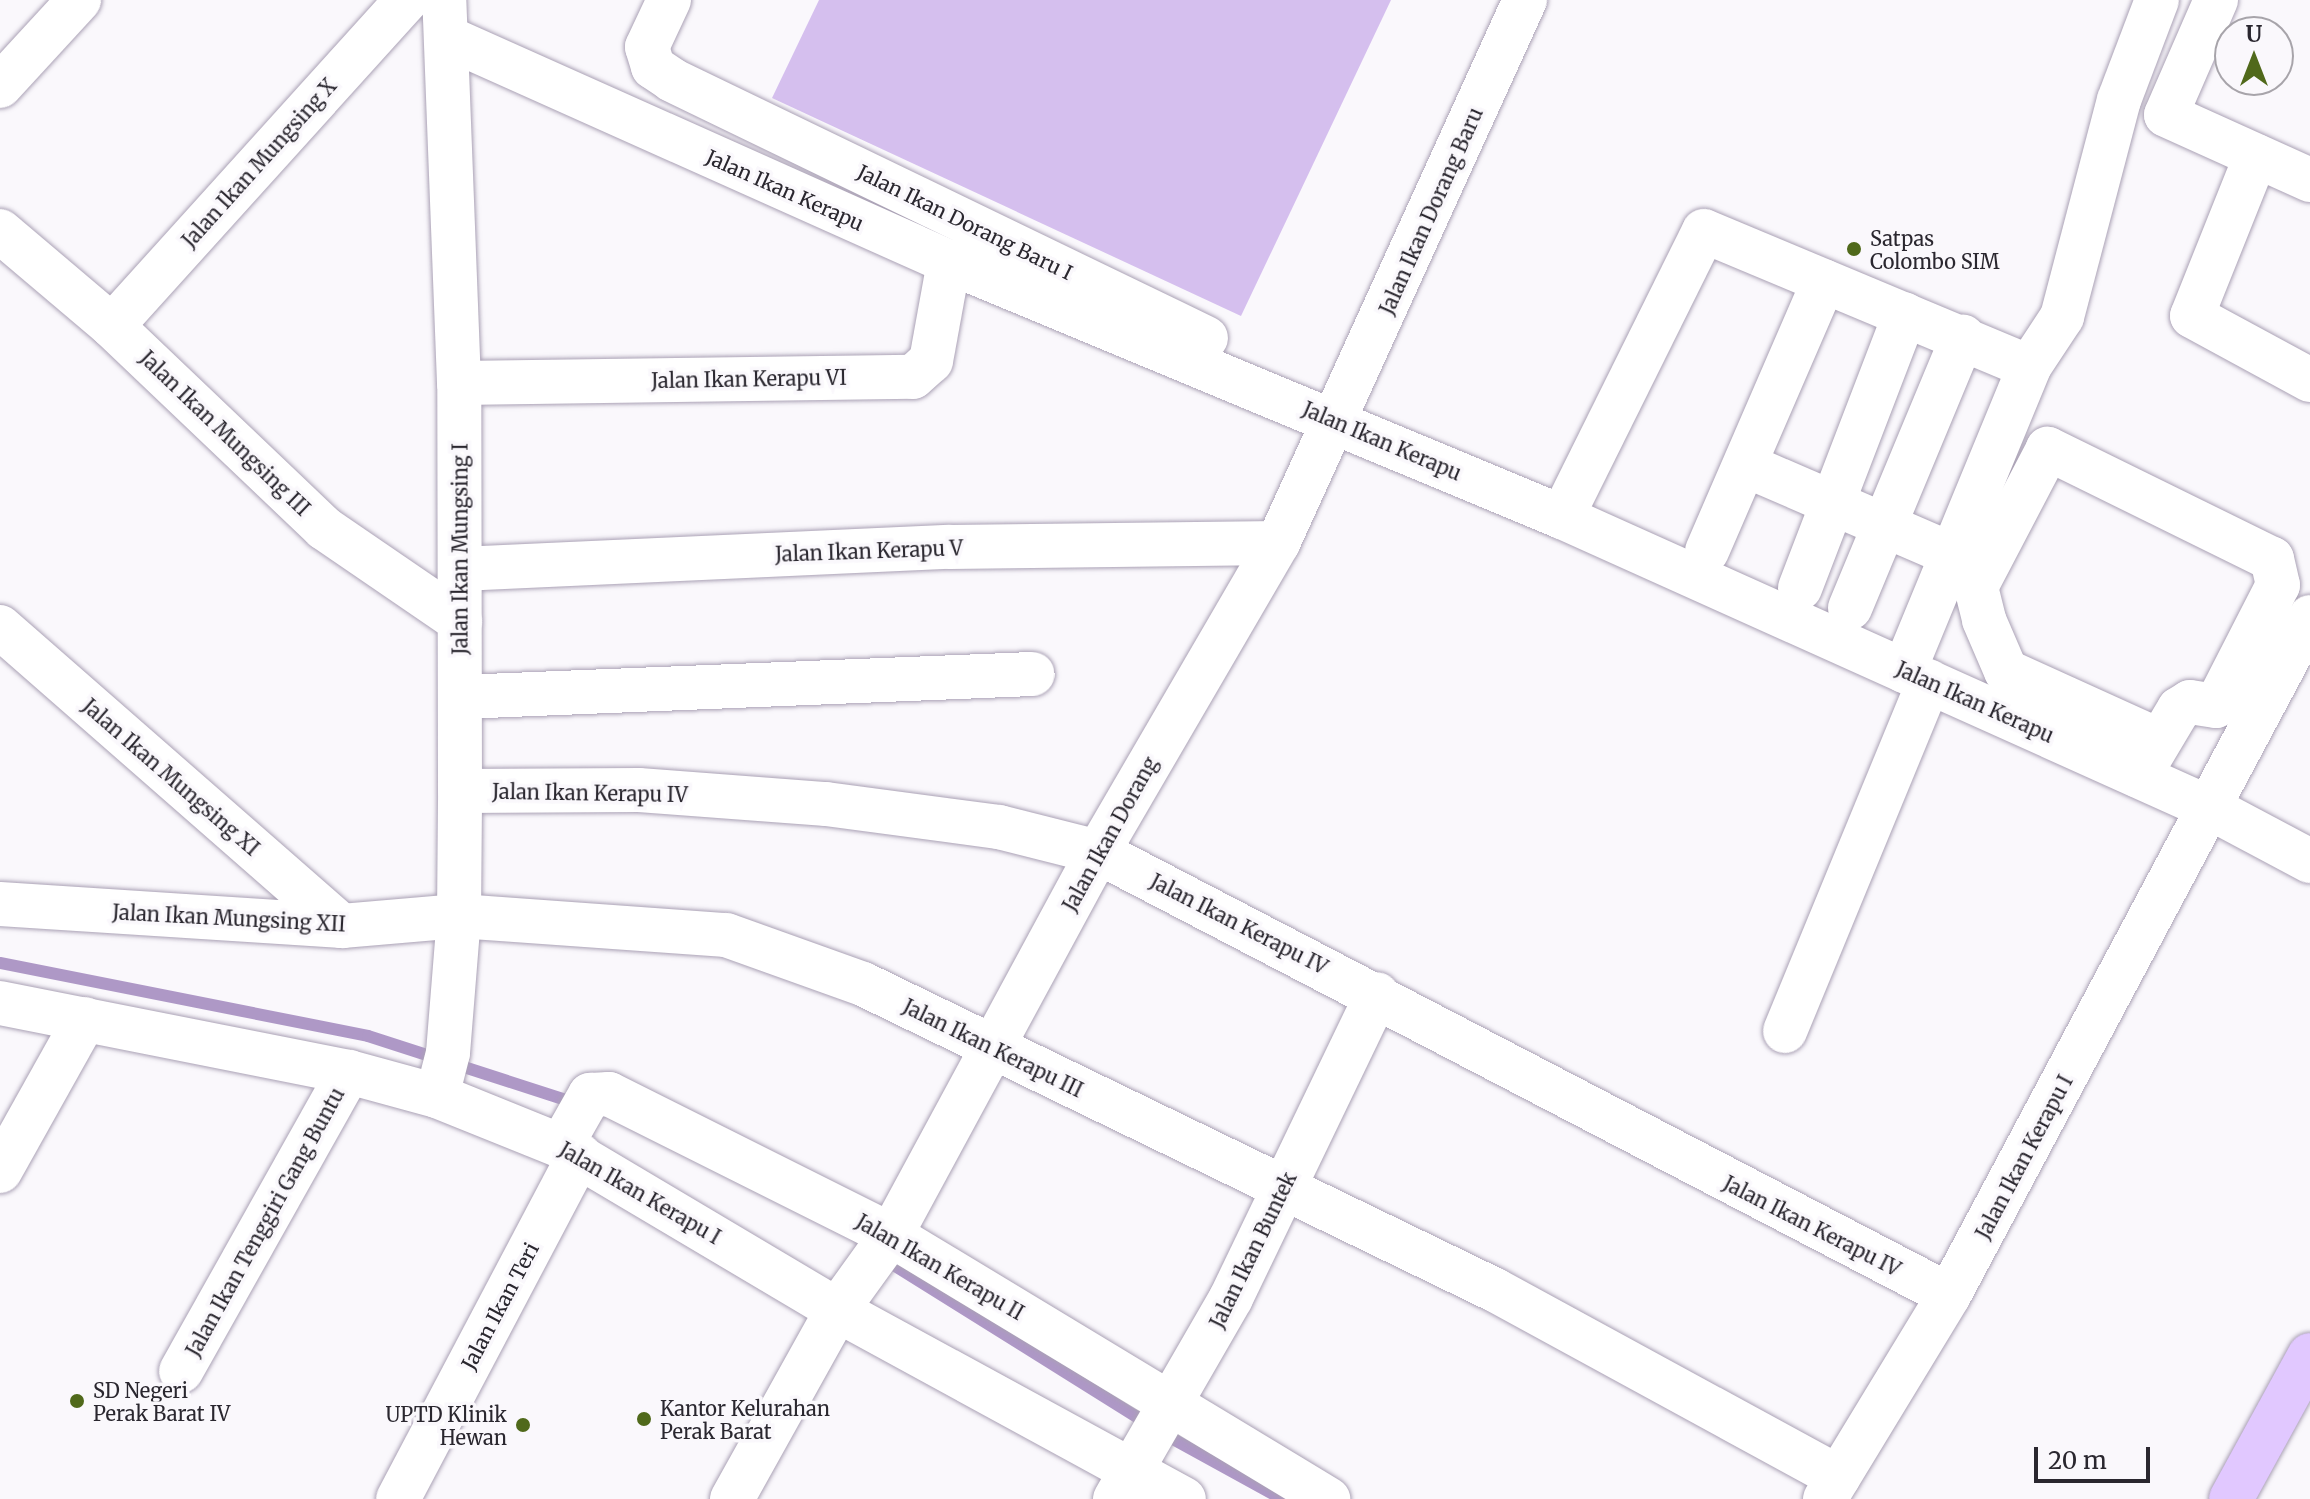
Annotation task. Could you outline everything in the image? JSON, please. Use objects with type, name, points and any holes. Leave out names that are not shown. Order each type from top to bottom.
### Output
[{"type":"highway","points":[[2231,1499],[2310,1355]]},
{"type":"street","points":[[0,86],[79,0]]},
{"type":"street","name":"Jalan Ikan Mungsing X","points":[[112,326],[407,0]]},
{"type":"street","name":"Jalan Ikan Dorang Baru I","points":[[669,0],[647,47],[653,67],[672,80],[1341,414]]},
{"type":"street","name":"Jalan Ikan Dorang Baru","points":[[1341,414],[1525,0]]},
{"type":"street","points":[[2216,0],[2166,115],[2310,180]]},
{"type":"street","points":[[1785,1031],[1916,676],[1953,555],[2029,367],[2062,317],[2145,4]]},
{"type":"street","name":"Jalan Ikan Kerapu","points":[[445,18],[949,262],[1341,414],[1916,676],[1995,688],[2148,758],[2214,810],[2310,861]]},
{"type":"street","name":"Jalan Ikan Mungsing I","points":[[441,1079],[459,916],[460,791],[459,383],[445,18]]},
{"type":"street","points":[[2256,156],[2192,316],[2310,380]]},
{"type":"street","name":"Jalan Ikan Mungsing III","points":[[0,231],[112,326],[324,528],[460,621]]},
{"type":"street","points":[[1562,517],[1704,231],[2029,367]]},
{"type":"street","name":"Jalan Ikan Kerapu VI","points":[[459,383],[913,377],[931,361],[949,262]]},
{"type":"street","points":[[1707,551],[1824,281]]},
{"type":"street","points":[[1800,588],[1905,314]]},
{"type":"street","points":[[1850,608],[1887,526],[1963,337]]},
{"type":"street","name":"Jalan Ikan Dorang","points":[[845,1300],[888,1241],[1098,852],[1278,543],[1341,414]]},
{"type":"street","points":[[1995,688],[1976,587],[2048,449],[2272,559],[2278,585],[2216,706],[2190,702],[2148,758]]},
{"type":"street","points":[[1745,465],[1953,555]]},
{"type":"street","name":"Jalan Ikan Kerapu V","points":[[460,569],[950,547],[1278,543]]},
{"type":"street","name":"Jalan Ikan Kerapu I","points":[[1832,1488],[1949,1295],[2214,810],[2310,617]]},
{"type":"street","name":"Jalan Ikan Mungsing XI","points":[[0,627],[342,926]]},
{"type":"street","points":[[460,697],[1033,674]]},
{"type":"street","name":"Jalan Ikan Kerapu IV","points":[[460,791],[639,790],[826,804],[999,827],[1098,852],[1377,994],[1949,1295]]},
{"type":"street","name":"Jalan Ikan Mungsing XII","points":[[0,904],[342,926],[459,916]]},
{"type":"street","name":"Jalan Ikan Kerapu III","points":[[459,916],[726,935],[863,984],[1495,1290],[1832,1488]]},
{"type":"street","name":"Jalan Ikan Buntek","points":[[1128,1475],[1168,1414],[1283,1189],[1377,994]]},
{"type":"street","name":"Jalan Ikan Kerapu I","points":[[0,1003],[349,1072],[441,1079],[845,1300],[1128,1475],[1184,1499]]},
{"type":"street","points":[[0,1171],[85,1019]]},
{"type":"street","name":"Jalan Ikan Tenggiri Gang Buntu","points":[[181,1371],[349,1072]]},
{"type":"street","name":"Jalan Ikan Kerapu II","points":[[570,1150],[590,1095],[609,1094],[888,1241],[1168,1414],[1328,1499]]},
{"type":"street","name":"Jalan Ikan Teri","points":[[398,1499],[570,1150]]},
{"type":"street","points":[[732,1499],[845,1300]]},
{"type":"shaded area","points":[[819,0],[1391,0],[1241,316],[772,98]]},
{"type":"waterway","points":[[0,963],[368,1036],[578,1104]]},
{"type":"waterway","points":[[884,1259],[1162,1433],[1282,1499]]},
{"type":"place","name":"Satpas Colombo SIM","points":[[1854,249]]},
{"type":"place","name":"SD Negeri Perak Barat IV","points":[[77,1401]]},
{"type":"place","name":"Kantor Kelurahan Perak Barat","points":[[644,1419]]},
{"type":"place","name":"UPTD Klinik Hewan","points":[[523,1425]]}]
